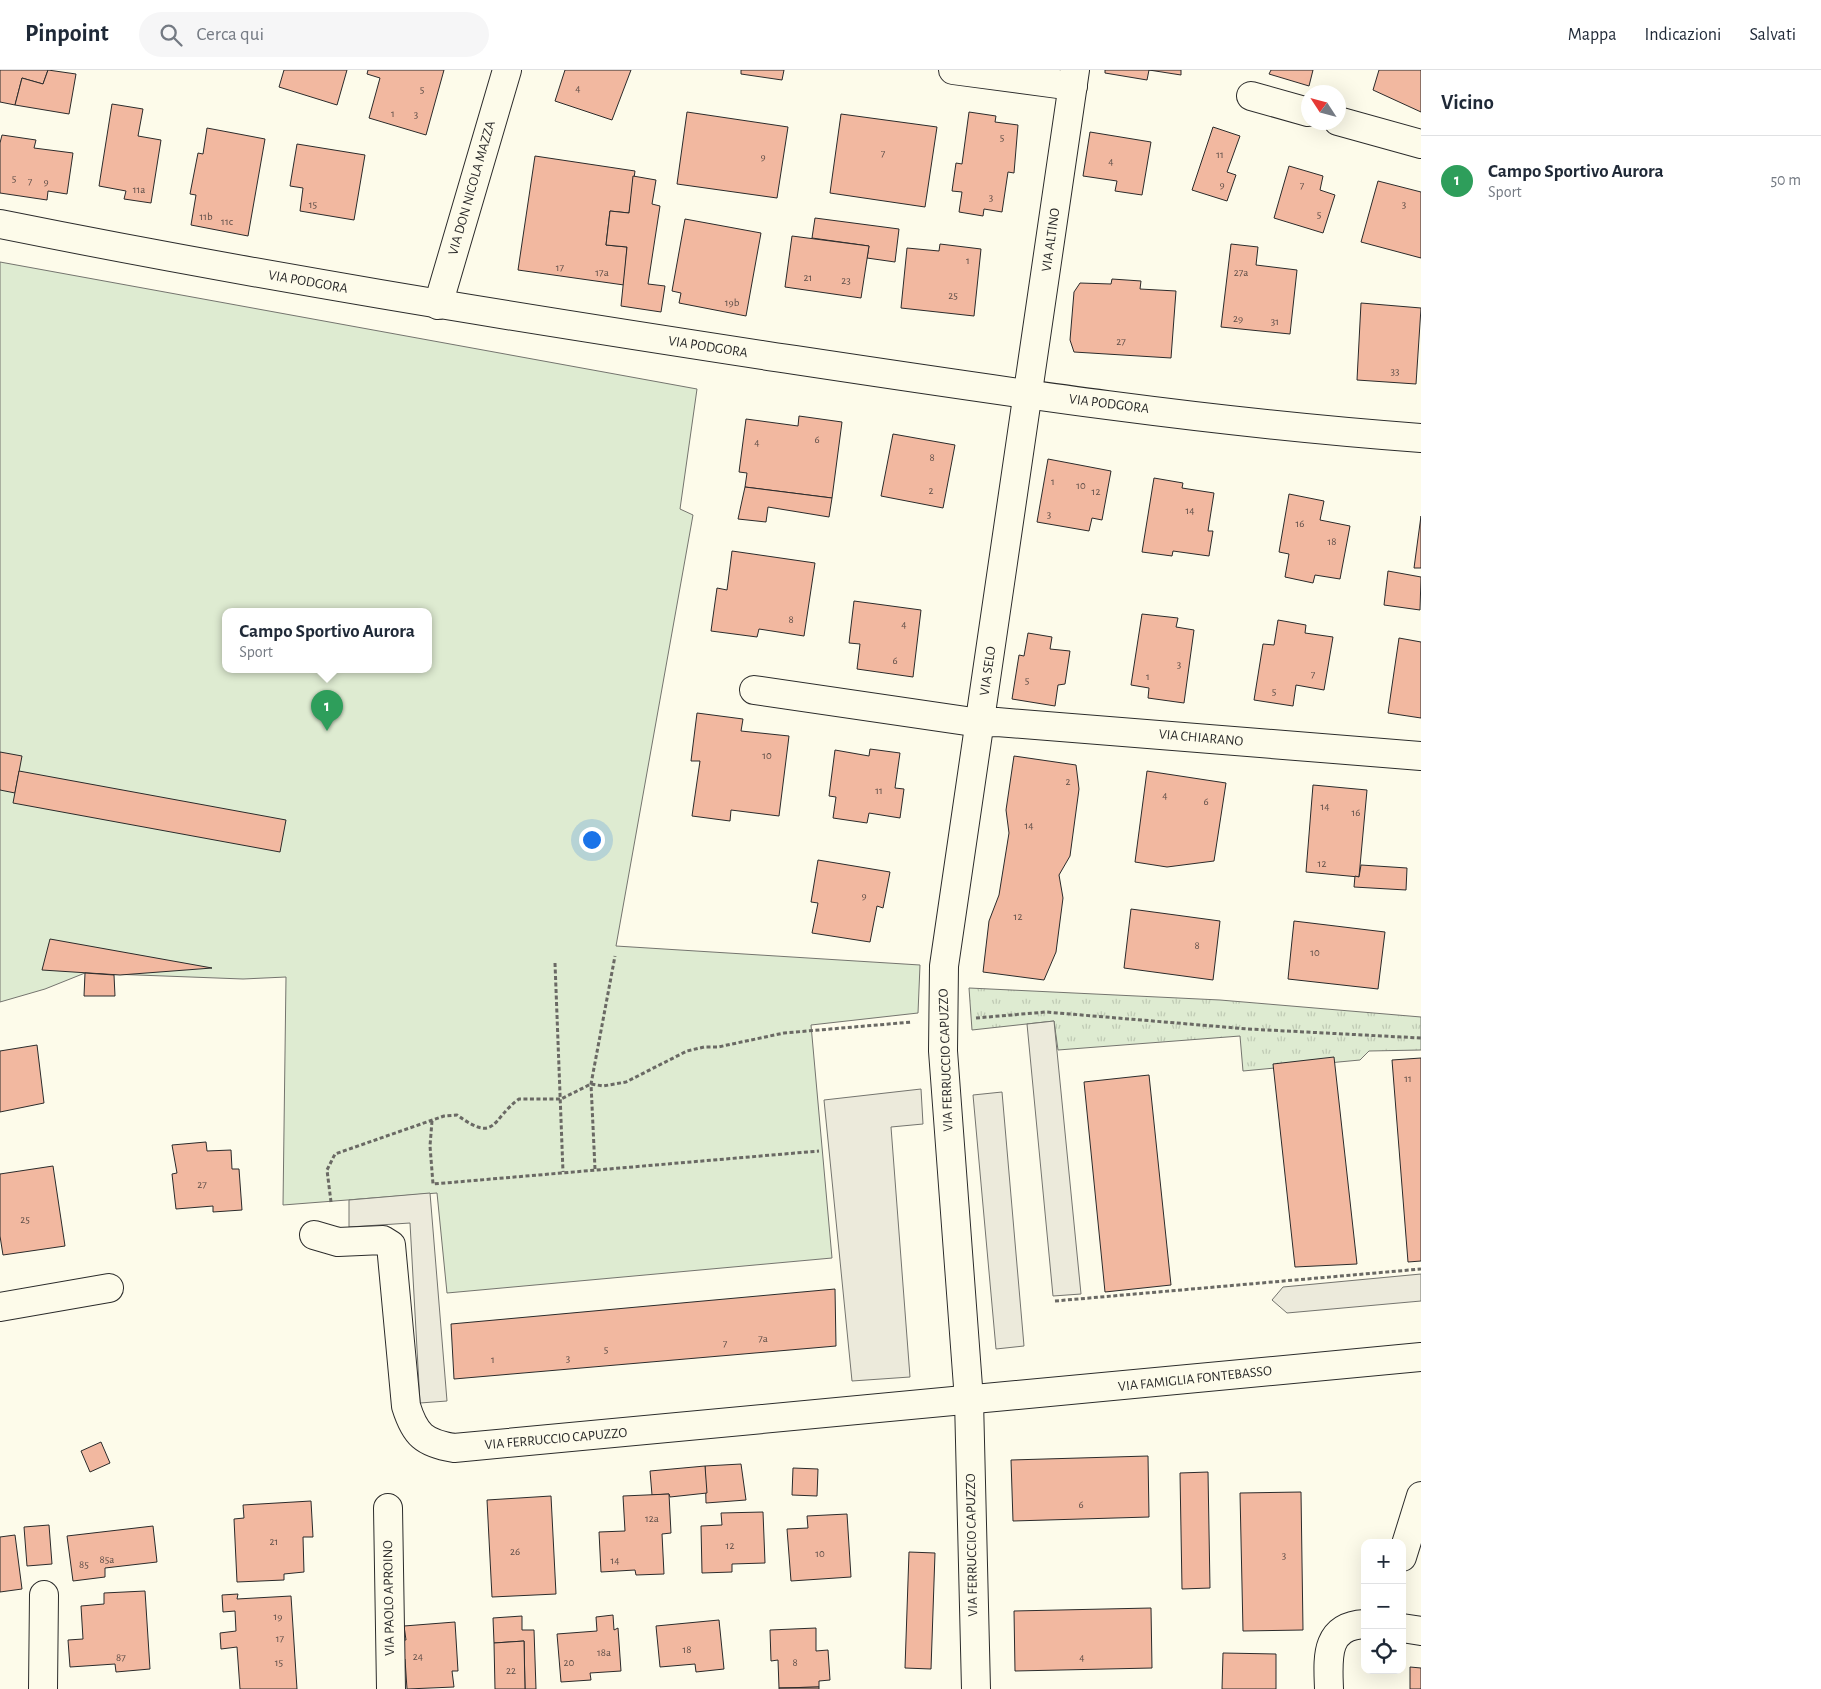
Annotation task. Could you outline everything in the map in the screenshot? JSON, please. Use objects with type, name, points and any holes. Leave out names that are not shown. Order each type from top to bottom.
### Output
[{"type":"street","name":"VIA DON NICOLA MAZZA","points":[[438,305],[507,70]]},
{"type":"street","name":"VIA ALTINO","points":[[953,70],[1074,78],[1028,394]]},
{"type":"street","points":[[1251,96],[1301,110]]},
{"type":"street","points":[[1346,123],[1421,144]]},
{"type":"street","name":"VIA PODGORA","points":[[0,224],[148,254],[438,305],[1028,394],[1316,430],[1421,438]]},
{"type":"street","name":"VIA SELO","points":[[980,722],[1028,394]]},
{"type":"street","points":[[754,690],[980,722]]},
{"type":"street","name":"VIA CHIARANO","points":[[980,722],[1421,756]]},
{"type":"street","name":"VIA FERRUCCIO CAPUZZO","points":[[976,1689],[969,1400],[943,1051],[942,992],[944,966],[980,722]]},
{"type":"street","name":"VIA FERRUCCIO CAPUZZO","points":[[314,1234],[338,1242],[383,1240],[391,1244],[406,1406],[411,1422],[420,1436],[435,1445],[454,1448],[969,1400]]},
{"type":"street","points":[[0,1307],[110,1288]]},
{"type":"street","name":"VIA FAMIGLIA FONTEBASSO","points":[[969,1400],[1421,1357]]},
{"type":"street","points":[[1406,1544],[1421,1496]]},
{"type":"street","name":"VIA PAOLO APROINO","points":[[388,1508],[391,1689]]},
{"type":"street","points":[[44,1595],[44,1689]]},
{"type":"street","points":[[1329,1689],[1328,1656],[1332,1643],[1340,1631],[1351,1625],[1361,1624]]},
{"type":"street","points":[[1406,1629],[1421,1631]]},
{"type":"path","points":[[594,1169],[591,1084],[616,956]]},
{"type":"path","points":[[555,962],[563,1172]]},
{"type":"path","points":[[972,1018],[1046,1012],[1248,1029],[1421,1038]]},
{"type":"path","points":[[331,1202],[327,1170],[335,1154],[452,1114],[457,1115],[471,1126],[487,1128],[495,1125],[519,1099],[561,1099],[591,1084],[603,1086],[626,1082],[687,1051],[784,1033],[913,1022]]},
{"type":"path","points":[[432,1121],[430,1146],[433,1184],[819,1151]]},
{"type":"path","points":[[1055,1301],[1421,1269]]},
{"type":"green space","points":[[0,262],[697,389],[680,509],[693,515],[616,946],[920,965],[918,1013],[811,1025],[832,1258],[447,1293],[437,1193],[283,1205],[286,977],[243,979],[85,973],[45,989],[0,1002]]},
{"type":"green space","points":[[969,988],[1220,1000],[1421,1017],[1421,1050],[1369,1051],[1360,1060],[1243,1071],[1240,1036],[1058,1050],[1054,1021],[972,1030]]},
{"type":"shaded area","points":[[1054,1021],[1081,1294],[1053,1296],[1027,1024]]},
{"type":"shaded area","points":[[921,1089],[923,1124],[891,1127],[910,1377],[852,1381],[824,1100]]},
{"type":"shaded area","points":[[1002,1092],[1024,1346],[996,1349],[973,1095]]},
{"type":"shaded area","points":[[430,1193],[447,1401],[420,1403],[410,1223],[349,1227],[349,1200]]},
{"type":"shaded area","points":[[1421,1274],[1421,1301],[1287,1313],[1272,1300],[1283,1287]]},
{"type":"building","points":[[0,70],[48,70],[43,84],[22,78],[15,105],[0,102]]},
{"type":"building","points":[[48,70],[76,74],[69,114],[15,105],[22,78],[43,84]]},
{"type":"building","points":[[284,70],[347,70],[337,105],[279,87]]},
{"type":"building","points":[[368,70],[444,70],[426,135],[369,118],[380,78],[367,74]]},
{"type":"building","points":[[565,70],[631,70],[612,120],[555,101]]},
{"type":"building","points":[[741,70],[784,70],[782,80],[741,74]]},
{"type":"building","points":[[1105,70],[1149,70],[1147,80],[1105,73]]},
{"type":"building","points":[[1149,70],[1181,70],[1181,75]]},
{"type":"building","points":[[1271,70],[1313,70],[1309,85],[1269,74]]},
{"type":"building","points":[[1379,70],[1421,70],[1421,112],[1373,90]]},
{"type":"building","points":[[112,104],[143,109],[138,136],[161,140],[151,203],[124,199],[126,191],[99,186]]},
{"type":"building","points":[[687,112],[788,127],[777,198],[677,184]]},
{"type":"building","points":[[969,112],[996,116],[995,122],[1018,125],[1014,173],[1008,172],[1002,212],[984,209],[983,216],[959,212],[962,192],[952,191],[956,163],[962,164]]},
{"type":"building","points":[[841,114],[937,127],[925,207],[830,193]]},
{"type":"building","points":[[1213,127],[1240,136],[1227,172],[1236,175],[1227,201],[1192,190]]},
{"type":"building","points":[[207,128],[265,139],[248,236],[191,225],[196,195],[190,194],[198,153],[203,154]]},
{"type":"building","points":[[1090,132],[1151,142],[1142,195],[1115,191],[1117,181],[1083,176]]},
{"type":"building","points":[[2,135],[36,140],[34,148],[73,153],[67,194],[48,191],[47,200],[0,193],[0,143]]},
{"type":"building","points":[[297,144],[365,155],[354,220],[300,211],[303,188],[290,186]]},
{"type":"building","points":[[535,156],[635,171],[629,213],[610,211],[606,245],[627,247],[624,285],[518,270]]},
{"type":"building","points":[[1289,166],[1323,176],[1320,190],[1335,195],[1323,233],[1274,218]]},
{"type":"building","points":[[633,176],[656,180],[652,204],[660,206],[648,284],[665,286],[661,312],[621,306],[627,247],[606,245],[610,211],[629,213]]},
{"type":"building","points":[[1378,181],[1421,192],[1421,258],[1361,242]]},
{"type":"building","points":[[815,218],[899,229],[895,262],[867,258],[869,246],[812,238]]},
{"type":"building","points":[[685,219],[761,233],[746,316],[679,303],[681,293],[672,291]]},
{"type":"building","points":[[792,236],[869,246],[861,298],[785,287]]},
{"type":"building","points":[[940,244],[981,249],[974,316],[901,308],[907,248],[939,251]]},
{"type":"building","points":[[1231,244],[1258,247],[1256,265],[1297,270],[1290,334],[1221,327]]},
{"type":"building","points":[[1112,279],[1141,281],[1140,289],[1176,291],[1171,358],[1074,352],[1070,340],[1074,292],[1080,283],[1111,284]]},
{"type":"building","points":[[1361,303],[1421,308],[1416,384],[1357,380]]},
{"type":"building","points":[[799,416],[842,422],[832,498],[745,487],[747,473],[739,472],[746,419],[798,426]]},
{"type":"building","points":[[893,434],[955,445],[943,508],[881,496]]},
{"type":"building","points":[[1048,459],[1111,471],[1102,520],[1092,518],[1089,531],[1037,522]]},
{"type":"building","points":[[1154,478],[1183,483],[1182,488],[1214,493],[1208,531],[1213,531],[1209,556],[1173,551],[1172,556],[1142,552]]},
{"type":"building","points":[[745,487],[832,498],[829,517],[768,507],[766,522],[738,519]]},
{"type":"building","points":[[1289,494],[1324,501],[1320,520],[1350,526],[1340,579],[1315,575],[1313,583],[1285,577],[1289,554],[1279,552]]},
{"type":"building","points":[[1421,516],[1421,568],[1414,568]]},
{"type":"building","points":[[732,551],[815,563],[804,636],[759,629],[757,637],[711,631],[717,588],[727,590]]},
{"type":"building","points":[[1388,571],[1421,577],[1420,610],[1384,605]]},
{"type":"building","points":[[854,601],[921,610],[913,677],[857,669],[860,644],[849,643]]},
{"type":"building","points":[[1142,614],[1178,618],[1176,627],[1194,630],[1184,703],[1148,698],[1149,688],[1131,685]]},
{"type":"building","points":[[1278,620],[1306,625],[1305,633],[1333,637],[1324,690],[1296,685],[1293,706],[1254,700],[1263,644],[1274,645]]},
{"type":"building","points":[[1028,633],[1052,637],[1050,649],[1070,651],[1065,684],[1058,685],[1055,706],[1012,699],[1019,655],[1024,656]]},
{"type":"building","points":[[1399,638],[1421,642],[1421,718],[1388,713]]},
{"type":"building","points":[[697,713],[743,719],[741,731],[789,736],[779,816],[731,810],[730,821],[692,816],[700,761],[691,761]]},
{"type":"building","points":[[870,749],[900,753],[895,788],[904,789],[900,818],[869,813],[867,823],[833,818],[836,797],[829,796],[835,750],[869,756]]},
{"type":"building","points":[[0,752],[22,756],[15,793],[0,790]]},
{"type":"building","points":[[1014,756],[1076,765],[1079,789],[1070,856],[1059,875],[1063,898],[1056,952],[1044,980],[983,972],[989,921],[999,895],[1009,833],[1006,810]]},
{"type":"building","points":[[19,771],[286,820],[280,852],[13,803]]},
{"type":"building","points":[[1147,771],[1226,783],[1214,861],[1167,867],[1135,862]]},
{"type":"building","points":[[1313,785],[1367,790],[1359,877],[1306,872]]},
{"type":"building","points":[[818,860],[890,872],[883,908],[877,906],[870,942],[812,933],[818,903],[811,902]]},
{"type":"building","points":[[1361,865],[1407,868],[1406,890],[1354,887],[1355,876],[1359,877]]},
{"type":"building","points":[[1131,909],[1220,921],[1213,980],[1124,968]]},
{"type":"building","points":[[1294,921],[1385,932],[1378,989],[1288,979]]},
{"type":"building","points":[[50,939],[212,968],[120,975],[42,970]]},
{"type":"building","points":[[85,973],[114,975],[115,996],[84,996]]},
{"type":"building","points":[[37,1045],[44,1103],[0,1112],[0,1051]]},
{"type":"building","points":[[1334,1057],[1357,1264],[1295,1267],[1273,1064]]},
{"type":"building","points":[[1421,1058],[1421,1261],[1408,1262],[1392,1060]]},
{"type":"building","points":[[1149,1075],[1171,1285],[1105,1292],[1084,1082]]},
{"type":"building","points":[[206,1142],[207,1151],[231,1150],[232,1169],[239,1169],[242,1210],[213,1212],[213,1206],[176,1209],[172,1174],[177,1173],[172,1145]]},
{"type":"building","points":[[53,1166],[65,1246],[3,1255],[0,1236],[0,1174]]},
{"type":"building","points":[[835,1289],[836,1346],[454,1379],[451,1324]]},
{"type":"building","points":[[101,1442],[110,1463],[90,1472],[81,1451]]},
{"type":"building","points":[[1148,1456],[1149,1517],[1013,1521],[1011,1460]]},
{"type":"building","points":[[741,1464],[746,1500],[706,1503],[705,1466]]},
{"type":"building","points":[[705,1466],[707,1493],[670,1497],[669,1494],[652,1495],[650,1471]]},
{"type":"building","points":[[793,1468],[818,1469],[817,1496],[792,1495]]},
{"type":"building","points":[[1208,1472],[1210,1588],[1182,1589],[1180,1473]]},
{"type":"building","points":[[1301,1492],[1303,1630],[1243,1631],[1240,1493]]},
{"type":"building","points":[[669,1494],[671,1533],[662,1534],[664,1574],[636,1575],[635,1570],[601,1572],[599,1532],[625,1531],[623,1496]]},
{"type":"building","points":[[551,1496],[556,1594],[492,1597],[487,1500]]},
{"type":"building","points":[[311,1501],[313,1537],[303,1537],[304,1572],[284,1574],[284,1580],[237,1582],[234,1519],[244,1518],[243,1505]]},
{"type":"building","points":[[763,1512],[765,1563],[732,1564],[732,1572],[702,1573],[701,1526],[722,1525],[721,1513]]},
{"type":"building","points":[[847,1514],[851,1577],[791,1581],[787,1529],[808,1528],[807,1516]]},
{"type":"building","points":[[49,1525],[52,1564],[27,1566],[24,1527]]},
{"type":"building","points":[[153,1526],[157,1562],[105,1568],[105,1577],[73,1581],[67,1536]]},
{"type":"building","points":[[15,1535],[22,1589],[0,1592],[0,1537]]},
{"type":"building","points":[[909,1552],[935,1553],[931,1669],[905,1668]]},
{"type":"building","points":[[145,1591],[150,1669],[116,1672],[115,1664],[70,1667],[68,1640],[83,1639],[81,1606],[104,1604],[104,1593]]},
{"type":"building","points":[[238,1594],[237,1599],[291,1596],[297,1689],[240,1689],[237,1647],[221,1649],[220,1633],[236,1631],[235,1611],[223,1612],[222,1595]]},
{"type":"building","points":[[1151,1608],[1152,1668],[1015,1671],[1014,1611]]},
{"type":"building","points":[[613,1615],[614,1630],[618,1628],[621,1671],[590,1673],[591,1680],[561,1682],[557,1634],[597,1631],[596,1617]]},
{"type":"building","points":[[522,1616],[522,1630],[534,1630],[536,1689],[525,1689],[524,1641],[494,1643],[493,1618]]},
{"type":"building","points":[[719,1620],[724,1669],[696,1672],[695,1664],[660,1667],[656,1626]]},
{"type":"building","points":[[455,1622],[458,1671],[452,1671],[454,1687],[407,1689],[405,1659],[399,1660],[398,1640],[406,1640],[404,1626]]},
{"type":"building","points":[[816,1628],[816,1651],[828,1650],[830,1680],[819,1681],[819,1687],[779,1688],[778,1660],[771,1661],[770,1630]]},
{"type":"building","points":[[524,1641],[525,1689],[495,1689],[494,1643]]},
{"type":"building","points":[[1223,1653],[1276,1654],[1276,1689],[1222,1689]]},
{"type":"building","points":[[1410,1667],[1421,1668],[1421,1689],[1410,1689]]},
{"type":"building","points":[[819,1687],[819,1689],[779,1689],[779,1688]]},
{"type":"place","name":"Campo Sportivo Aurora","points":[[327,731]]}]
